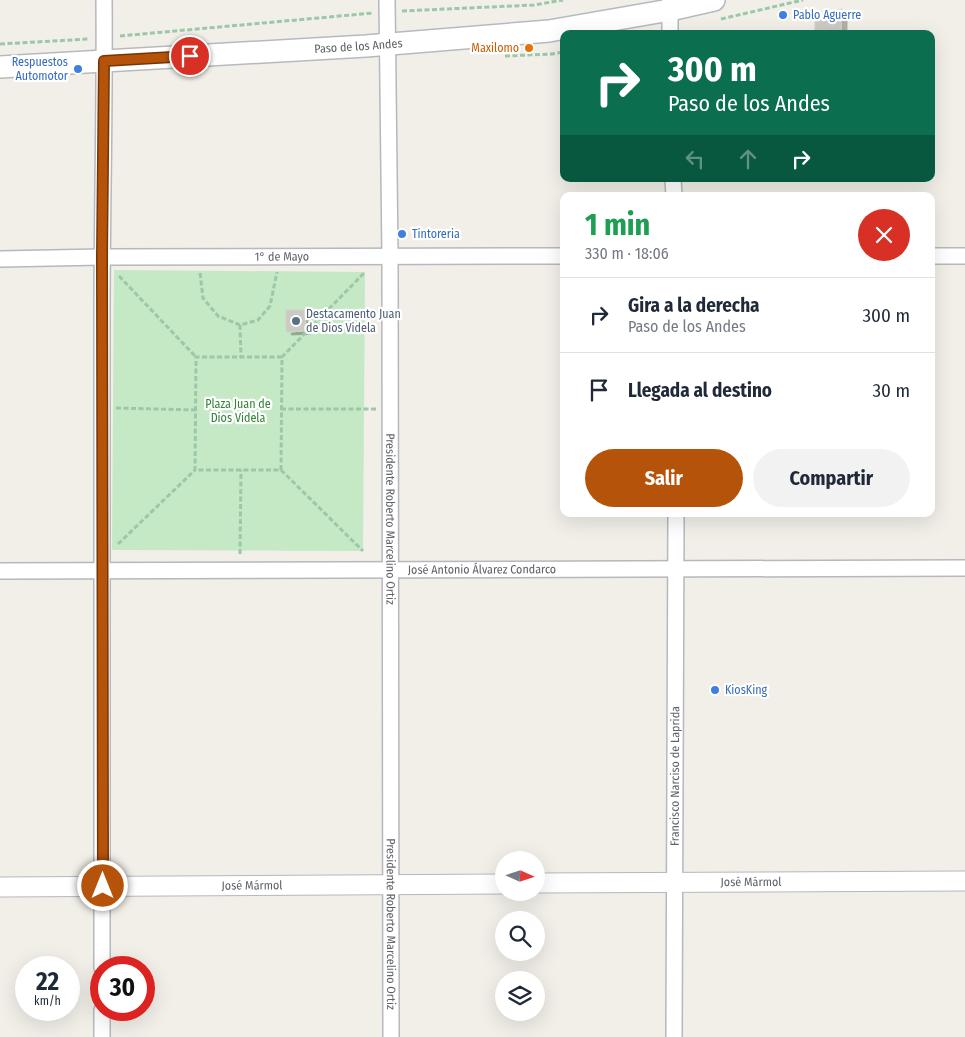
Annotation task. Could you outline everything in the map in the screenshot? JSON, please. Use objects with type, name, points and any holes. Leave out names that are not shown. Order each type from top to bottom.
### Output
[{"type":"main road","name":"Paso de los Andes","points":[[0,67],[387,44],[549,31],[670,5],[716,10]]},
{"type":"street","points":[[102,956],[102,257],[104,0]]},
{"type":"street","points":[[670,5],[670,30]]},
{"type":"street","name":"Presidente Roberto Marcelino Ortiz","points":[[387,6],[390,257],[391,1037]]},
{"type":"street","name":"1° de Mayo","points":[[0,259],[560,256]]},
{"type":"street","points":[[935,256],[965,256]]},
{"type":"street","name":"Francisco Narciso de Laprida","points":[[674,1037],[676,517]]},
{"type":"street","name":"José Antonio Álvarez Condarco","points":[[0,572],[965,568]]},
{"type":"street","name":"José Mármol","points":[[545,883],[965,881]]},
{"type":"street","name":"José Mármol","points":[[0,886],[495,884]]},
{"type":"street","points":[[102,1021],[102,1037]]},
{"type":"path","points":[[0,44],[104,38],[387,6],[534,5],[563,0]]},
{"type":"path","points":[[716,10],[803,0]]},
{"type":"path","points":[[114,270],[196,357],[195,470]]},
{"type":"path","points":[[199,271],[203,298],[218,316],[240,325],[258,320],[270,306],[277,272]]},
{"type":"path","points":[[281,470],[282,357],[365,272]]},
{"type":"path","points":[[240,325],[241,357]]},
{"type":"path","points":[[196,357],[282,357]]},
{"type":"path","points":[[102,407],[196,410]]},
{"type":"path","points":[[281,409],[390,409]]},
{"type":"path","points":[[112,550],[195,470],[281,470],[363,551]]},
{"type":"path","points":[[240,571],[241,470]]},
{"type":"green space","name":"Plaza Juan de Dios Videla","points":[[114,270],[365,272],[363,551],[112,550]]},
{"type":"building","points":[[842,9],[841,30],[815,30],[815,16]]},
{"type":"building","name":"Destacamento Juan de Dios Videla","points":[[286,310],[305,310],[306,331],[286,332]]},
{"type":"place","name":"Pablo Aguerre","points":[[783,15]]},
{"type":"place","name":"Maxilomo","points":[[529,48]]},
{"type":"place","name":"Respuestos Automotor","points":[[78,69]]},
{"type":"place","name":"Tintoreria","points":[[402,234]]},
{"type":"place","name":"Destacamento Juan de Dios Videla","points":[[296,321]]},
{"type":"place","name":"KiosKing","points":[[715,690]]},
{"type":"route","points":[[103,886],[102,257],[104,61],[190,56]]}]
